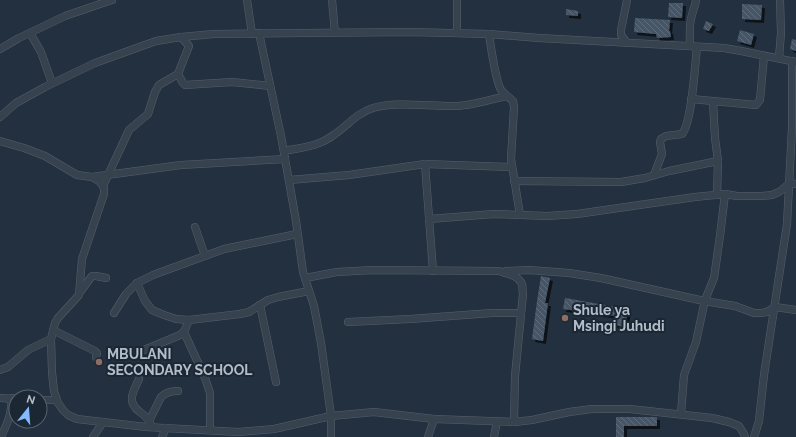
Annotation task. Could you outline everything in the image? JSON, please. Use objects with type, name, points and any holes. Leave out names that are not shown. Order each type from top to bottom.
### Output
[{"type":"street","points":[[1,48],[92,3],[112,0]]},
{"type":"street","points":[[247,0],[282,136],[303,272],[314,306],[321,343],[331,416],[331,437]]},
{"type":"street","points":[[332,0],[334,33]]},
{"type":"street","points":[[457,0],[457,33]]},
{"type":"street","points":[[627,0],[621,35],[628,43]]},
{"type":"street","points":[[654,175],[662,154],[661,139],[666,136],[682,134],[686,128],[691,99],[694,46],[690,26],[696,0]]},
{"type":"street","points":[[778,58],[781,32],[780,0]]},
{"type":"street","points":[[0,117],[16,103],[52,83],[95,63],[156,41],[214,34],[410,32],[489,34],[694,46],[741,51],[794,61],[792,128],[793,184],[758,421],[754,437],[763,437]]},
{"type":"street","points":[[30,33],[41,52],[52,83]]},
{"type":"street","points":[[489,34],[500,89],[513,102],[514,107],[511,159],[520,215]]},
{"type":"street","points":[[103,186],[129,130],[148,114],[157,88],[178,74],[188,46],[181,37]]},
{"type":"street","points":[[691,99],[713,102],[758,104],[760,100],[764,56]]},
{"type":"street","points":[[178,74],[185,85],[232,82],[270,86]]},
{"type":"street","points":[[284,151],[321,143],[337,133],[355,117],[373,108],[403,105],[460,106],[506,96]]},
{"type":"street","points":[[681,414],[684,375],[696,342],[704,301],[714,278],[720,236],[721,194],[713,102]]},
{"type":"street","points":[[0,141],[45,156],[77,175],[92,177],[182,165],[285,159]]},
{"type":"street","points":[[514,181],[621,182],[718,161]]},
{"type":"street","points":[[289,180],[349,175],[425,164],[512,167]]},
{"type":"street","points":[[425,164],[433,271]]},
{"type":"street","points":[[80,292],[82,259],[104,194],[103,186],[99,181],[92,177]]},
{"type":"street","points":[[429,219],[494,214],[547,216],[577,214],[721,194],[742,196],[772,195],[793,184]]},
{"type":"street","points":[[195,227],[204,256]]},
{"type":"street","points":[[114,313],[126,294],[137,283],[153,275],[224,249],[298,234]]},
{"type":"street","points":[[305,278],[337,272],[373,270],[529,270],[570,273],[735,306],[754,313],[767,312],[775,307],[796,310]]},
{"type":"street","points":[[499,271],[513,275],[522,284],[514,422]]},
{"type":"street","points":[[106,278],[92,276],[77,297],[58,318],[51,339],[54,391],[63,410],[77,419],[103,422],[151,424],[166,428],[210,430],[236,434],[274,429],[331,416],[374,412],[434,419],[514,422],[592,409],[630,409],[712,418],[729,422],[739,426],[745,437]]},
{"type":"street","points":[[137,283],[145,301],[152,310],[176,319],[189,320],[249,312],[268,300],[309,291]]},
{"type":"street","points":[[260,305],[276,382]]},
{"type":"street","points":[[348,322],[521,313]]},
{"type":"street","points":[[144,350],[180,335],[184,332],[189,320]]},
{"type":"street","points":[[53,330],[95,350],[97,353],[96,357]]},
{"type":"street","points":[[184,332],[207,383],[210,396],[210,430]]},
{"type":"street","points":[[0,370],[8,367],[28,350],[51,339]]},
{"type":"street","points":[[139,379],[132,396],[132,401],[134,407],[145,415],[151,424]]},
{"type":"street","points":[[151,424],[161,397],[171,391],[178,391]]},
{"type":"street","points":[[48,400],[57,400]]},
{"type":"street","points":[[428,437],[434,419]]},
{"type":"street","points":[[494,437],[497,421]]},
{"type":"street","points":[[1,437],[8,422]]},
{"type":"street","points":[[93,437],[103,422]]},
{"type":"street","points":[[162,437],[166,428]]},
{"type":"building","points":[[669,3],[683,3],[682,18],[668,17]]},
{"type":"building","points":[[742,4],[762,5],[761,20],[742,19]]},
{"type":"building","points":[[566,9],[578,11],[578,16],[566,15]]},
{"type":"building","points":[[635,18],[670,20],[669,31],[671,37],[657,38],[656,34],[634,32]]},
{"type":"building","points":[[706,21],[713,24],[709,31],[703,29]]},
{"type":"building","points":[[740,30],[754,34],[751,45],[737,41]]},
{"type":"building","points":[[792,39],[796,40],[796,51],[790,49]]},
{"type":"building","points":[[541,276],[550,278],[545,303],[548,303],[543,341],[532,339]]},
{"type":"building","points":[[565,298],[628,309],[625,327],[614,325],[615,316],[563,309]]},
{"type":"building","points":[[616,417],[657,417],[657,426],[624,426],[624,437],[616,437]]},
{"type":"place","name":"Shule ya Msingi Juhudi","points":[[565,318]]},
{"type":"place","name":"MBULANI SECONDARY SCHOOL","points":[[99,362]]}]
